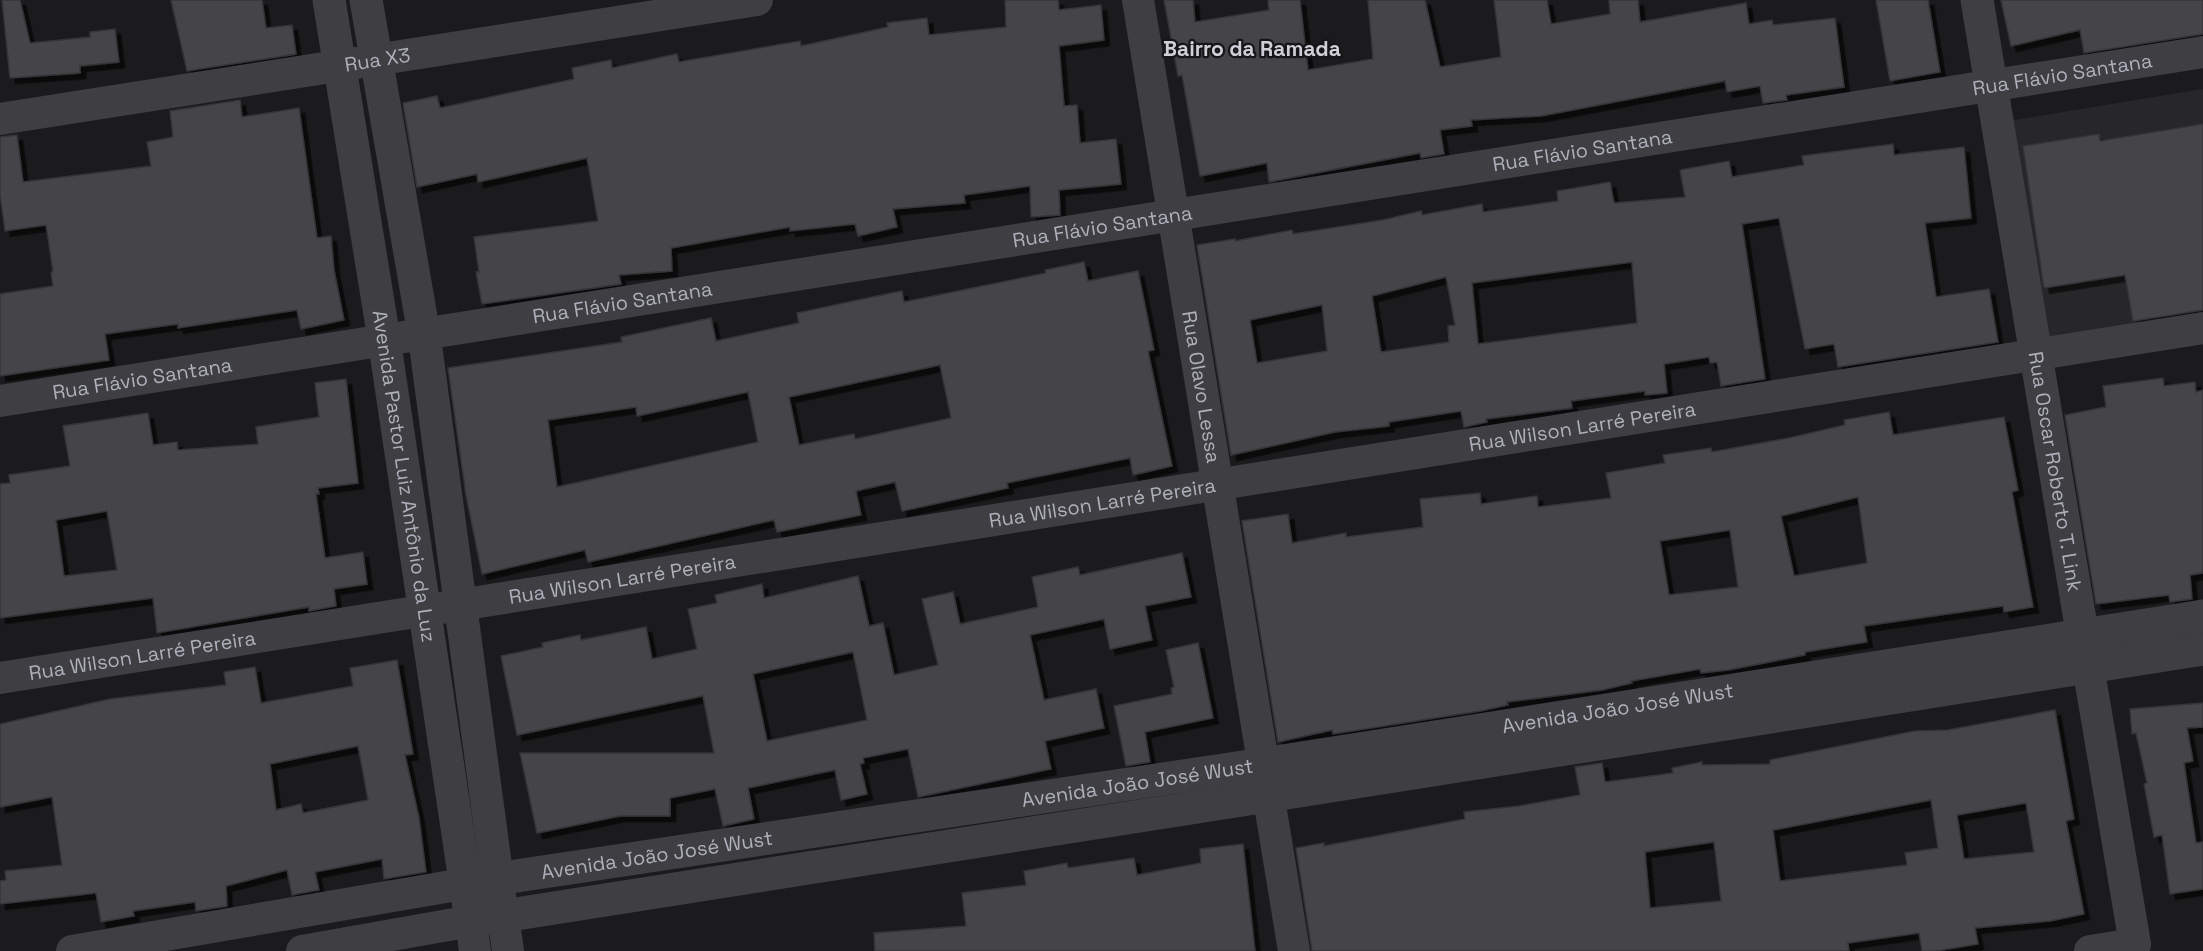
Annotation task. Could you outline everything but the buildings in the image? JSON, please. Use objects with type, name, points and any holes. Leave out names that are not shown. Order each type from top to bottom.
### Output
[{"type":"street","name":"Avenida Pastor Luiz Antônio da Luz","points":[[328,0],[384,339],[422,609],[463,884],[473,936]]},
{"type":"street","name":"Avenida Pastor Luiz Antônio da Luz","points":[[366,0],[424,333],[496,879],[508,951]]},
{"type":"street","name":"Rua X3","points":[[0,119],[757,0]]},
{"type":"street","name":"Rua Olavo Lessa","points":[[1138,0],[1294,951]]},
{"type":"street","name":"Rua Oscar Roberto T. Link","points":[[1977,0],[2082,634],[2139,947]]},
{"type":"street","name":"Rua Flávio Santana","points":[[0,401],[2203,52]]},
{"type":"street","name":"Rua Wilson Larré Pereira","points":[[0,678],[422,609],[459,606],[2203,328]]},
{"type":"street","name":"Avenida João José Wust","points":[[72,951],[463,884],[1263,764],[2203,616]]},
{"type":"street","name":"Avenida João José Wust","points":[[302,951],[473,936],[503,915],[2203,649]]},
{"type":"street","points":[[2090,951],[2139,947]]},
{"type":"shaded area","points":[[2203,89],[2203,317],[2044,343],[2008,121]]},
{"type":"district","name":"Bairro da Ramada","points":[[1252,49]]}]
